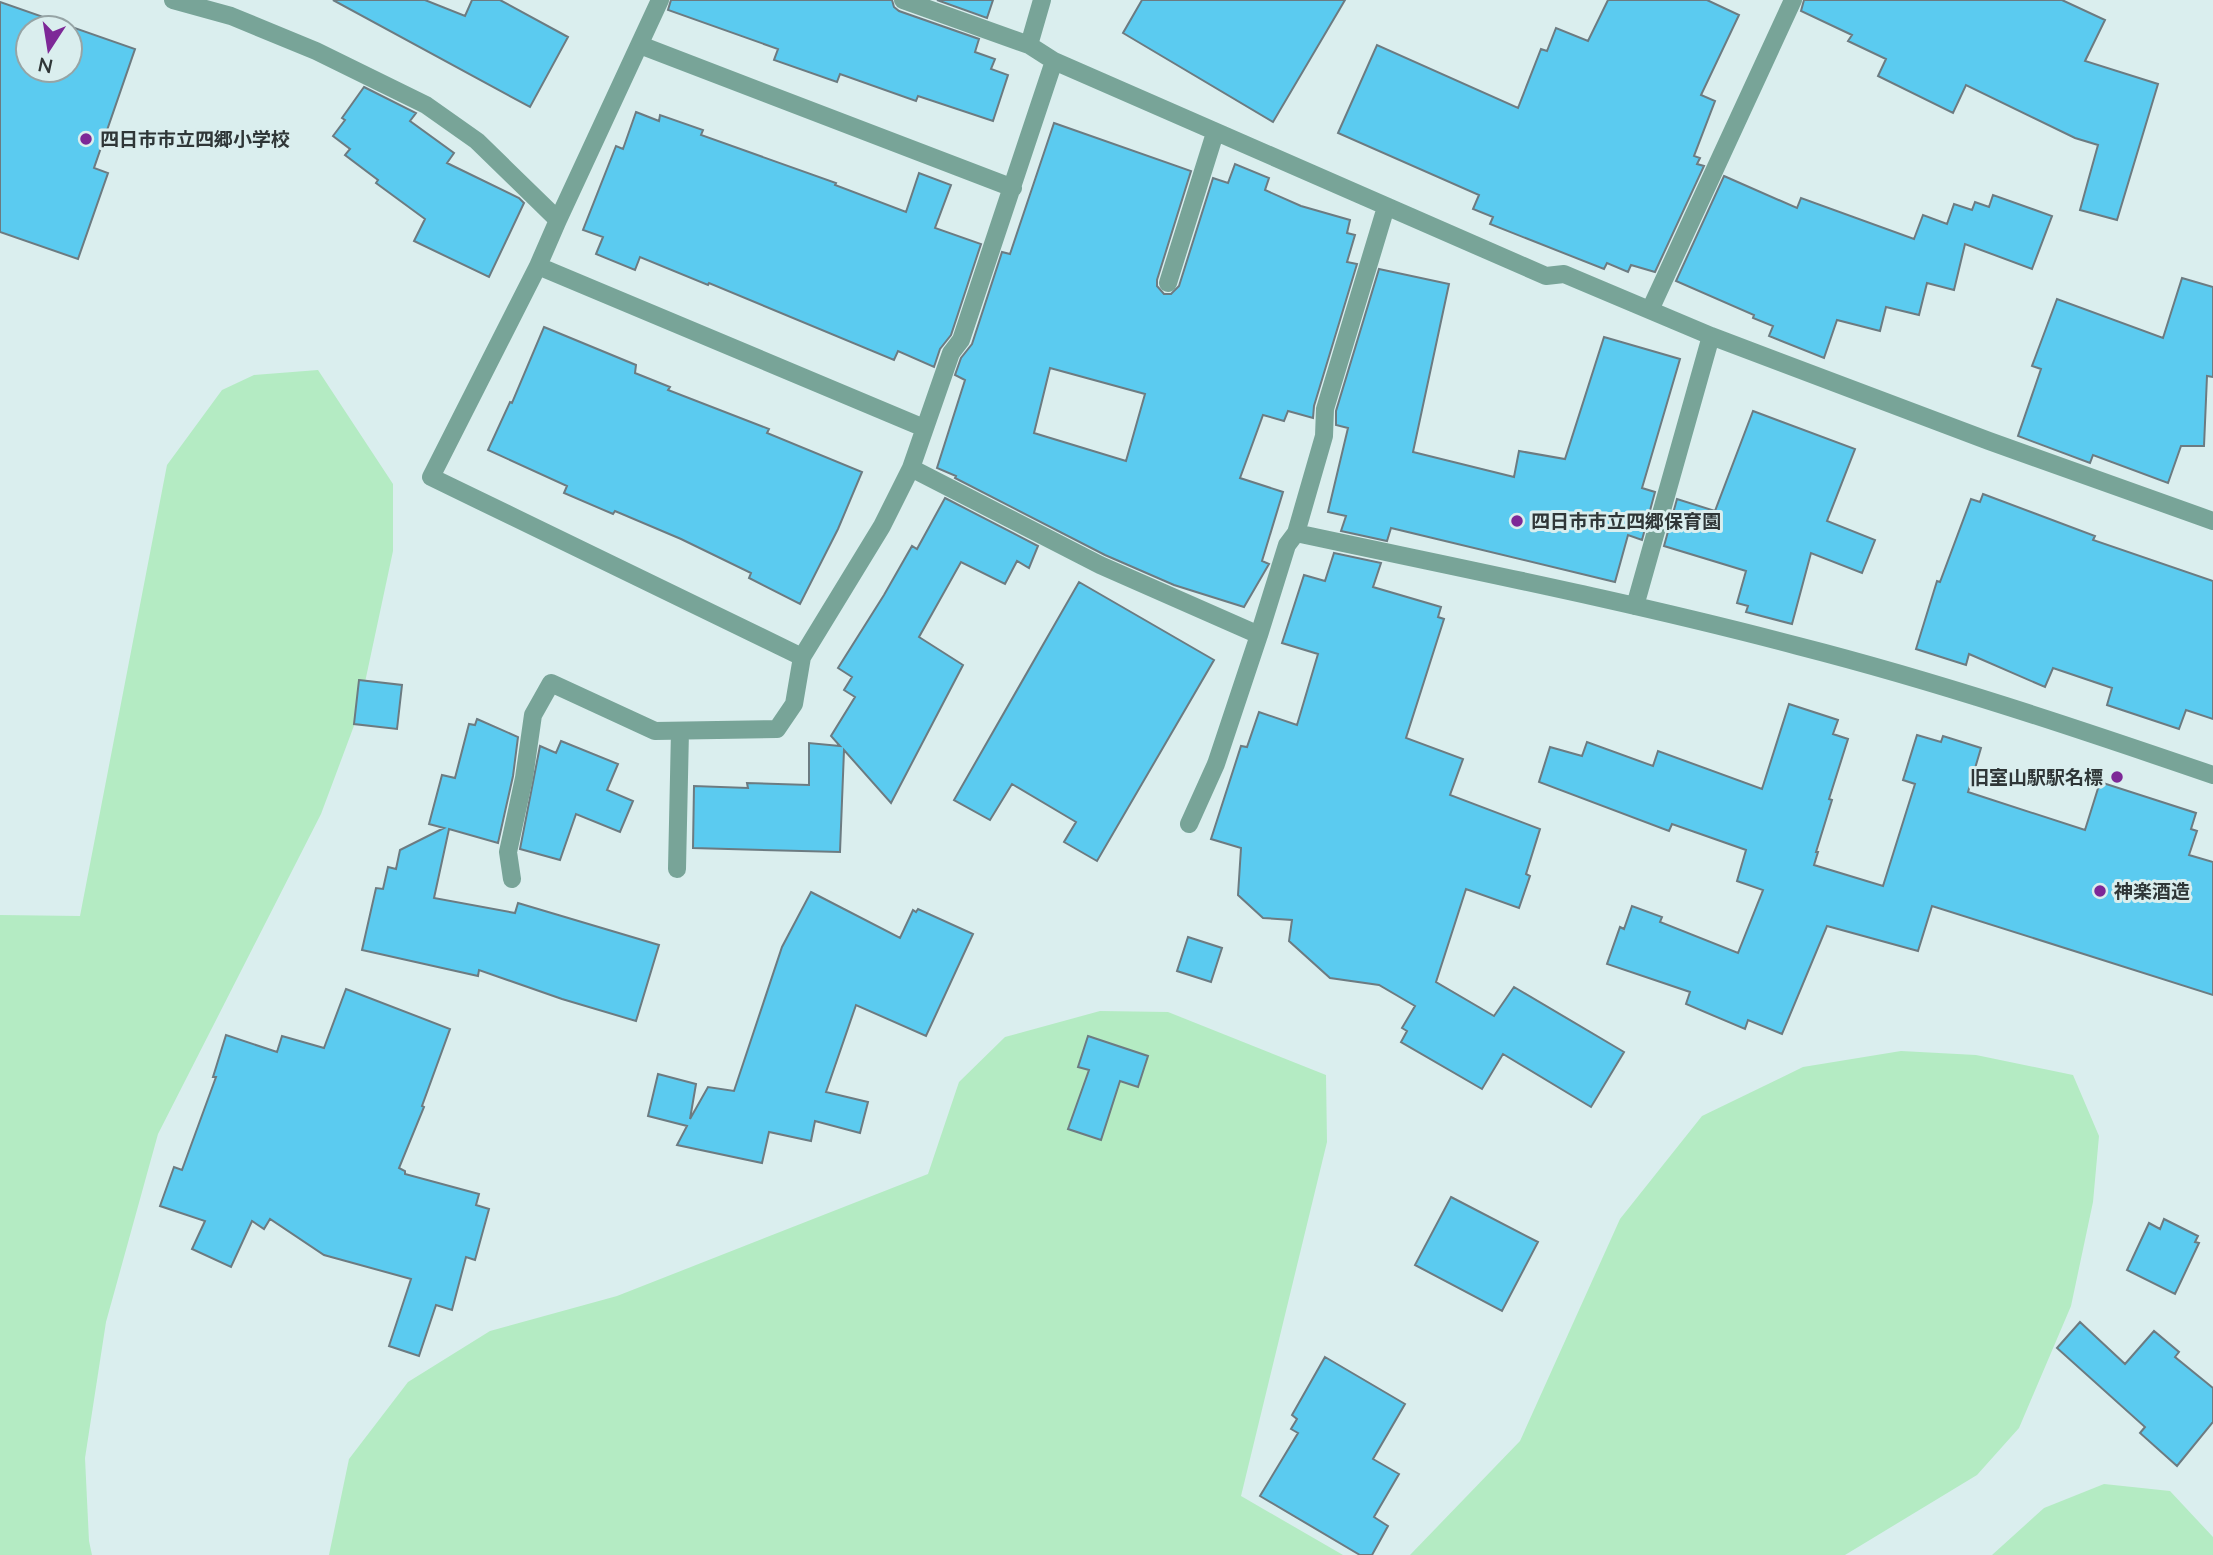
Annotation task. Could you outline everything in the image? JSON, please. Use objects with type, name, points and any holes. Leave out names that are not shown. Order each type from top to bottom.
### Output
[{"type":"street","points":[[173,0],[231,16],[279,36],[378,80],[426,106],[477,141],[558,220]]},
{"type":"street","points":[[660,0],[538,266],[431,477],[802,657]]},
{"type":"street","points":[[903,0],[1029,45],[1054,61],[1215,133],[1546,276],[1563,274],[1711,337],[2213,521]]},
{"type":"street","points":[[1029,45],[1042,0]]},
{"type":"street","points":[[1650,310],[1793,0]]},
{"type":"street","points":[[640,45],[1013,188]]},
{"type":"street","points":[[512,879],[508,852],[524,778],[533,715],[551,683],[655,731],[777,729],[794,704],[802,657],[881,526],[911,468],[951,353],[961,340],[1054,61]]},
{"type":"street","points":[[1168,283],[1215,133]]},
{"type":"street","points":[[1189,824],[1216,764],[1287,545],[1296,533],[1324,436],[1325,409],[1386,207]]},
{"type":"street","points":[[538,266],[924,428]]},
{"type":"street","points":[[1635,607],[1711,337]]},
{"type":"street","points":[[911,468],[1100,565],[1259,635]]},
{"type":"street","points":[[1296,533],[1796,645],[1918,678],[2213,775]]},
{"type":"street","points":[[677,869],[680,731]]},
{"type":"green space","points":[[318,370],[393,484],[393,551],[358,715],[321,814],[158,1134],[106,1322],[85,1458],[92,1555],[0,1555],[0,915],[80,916],[167,465],[222,390],[254,375]]},
{"type":"green space","points":[[1100,1011],[1168,1012],[1326,1075],[1327,1142],[1241,1496],[1343,1555],[329,1555],[349,1459],[408,1382],[490,1331],[617,1296],[928,1174],[959,1082],[1005,1037]]},
{"type":"green space","points":[[1901,1051],[1976,1055],[2073,1075],[2099,1136],[2093,1202],[2071,1306],[2019,1428],[1977,1475],[1845,1555],[1410,1555],[1520,1441],[1620,1219],[1702,1116],[1803,1067]]},
{"type":"green space","points":[[2104,1484],[2170,1491],[2213,1537],[2213,1555],[1992,1555],[2044,1508]]},
{"type":"building","points":[[333,0],[425,0],[465,16],[472,0],[500,0],[568,37],[530,107]]},
{"type":"building","points":[[671,0],[892,0],[899,11],[979,39],[975,52],[995,59],[991,69],[1008,75],[993,121],[918,96],[916,101],[840,74],[837,82],[774,60],[778,49],[668,10]]},
{"type":"building","points":[[937,0],[993,0],[987,18]]},
{"type":"building","points":[[1142,0],[1345,0],[1273,122],[1123,33]]},
{"type":"building","points":[[1608,0],[1707,0],[1739,15],[1701,95],[1715,101],[1694,156],[1700,158],[1697,164],[1704,166],[1655,272],[1631,265],[1628,272],[1607,263],[1604,269],[1490,224],[1493,217],[1473,209],[1479,195],[1338,133],[1377,45],[1518,108],[1541,49],[1547,51],[1556,28],[1588,41]]},
{"type":"building","points":[[1804,0],[2062,0],[2105,20],[2085,61],[2158,84],[2117,220],[2080,210],[2098,145],[2075,138],[1966,85],[1953,113],[1878,76],[1886,59],[1848,41],[1852,35],[1801,11]]},
{"type":"building","points":[[0,2],[34,14],[14,14],[14,84],[84,84],[84,31],[135,49],[94,168],[108,173],[78,259],[0,232]]},
{"type":"building","points":[[364,87],[416,113],[410,121],[454,153],[447,163],[519,198],[524,203],[489,277],[414,241],[425,219],[376,183],[378,180],[345,155],[350,149],[333,136]]},
{"type":"building","points":[[636,112],[659,121],[660,115],[703,130],[701,135],[836,183],[835,185],[906,212],[919,173],[951,185],[935,228],[981,244],[951,335],[940,349],[934,367],[898,351],[894,360],[640,257],[635,270],[596,254],[603,237],[583,230],[616,146],[623,149]]},
{"type":"building","points":[[1054,123],[1191,171],[1157,280],[1157,286],[1164,294],[1171,294],[1179,286],[1213,178],[1228,183],[1235,164],[1269,178],[1265,190],[1301,206],[1350,220],[1347,233],[1355,235],[1347,262],[1357,264],[1314,406],[1313,418],[1288,411],[1284,421],[1263,415],[1240,478],[1283,492],[1262,561],[1269,564],[1244,607],[1174,585],[1105,555],[937,468],[965,380],[955,375],[961,358],[972,344],[1002,252],[1010,254]],"holes":[[[1050,368],[1145,394],[1126,461],[1034,433]]]},
{"type":"building","points":[[1724,176],[1797,208],[1801,198],[1914,239],[1923,215],[1947,224],[1954,204],[1972,210],[1975,202],[1989,207],[1993,195],[2052,216],[2032,269],[1965,244],[1954,290],[1927,283],[1919,315],[1886,307],[1880,331],[1837,320],[1824,358],[1769,336],[1773,326],[1676,281]]},
{"type":"building","points":[[1379,269],[1449,284],[1413,452],[1514,477],[1519,451],[1565,459],[1604,337],[1680,359],[1642,488],[1655,492],[1642,540],[1628,535],[1615,582],[1391,528],[1387,541],[1341,531],[1346,516],[1328,512],[1348,428],[1336,425],[1336,411]]},
{"type":"building","points":[[2182,278],[2213,287],[2213,377],[2207,376],[2204,446],[2181,446],[2168,483],[2093,455],[2090,463],[2018,436],[2041,369],[2032,366],[2057,299],[2163,338]]},
{"type":"building","points":[[544,327],[636,365],[635,373],[670,387],[668,390],[769,429],[767,433],[862,472],[838,529],[800,604],[749,578],[751,573],[681,539],[564,493],[567,486],[488,450],[510,402],[512,403]]},
{"type":"building","points":[[1753,411],[1855,449],[1827,521],[1875,540],[1862,573],[1811,553],[1792,624],[1746,612],[1748,606],[1737,603],[1746,571],[1664,546],[1677,499],[1715,511]]},
{"type":"building","points":[[1983,494],[2095,536],[2093,540],[2213,581],[2213,719],[2186,710],[2179,729],[2107,705],[2112,688],[2053,668],[2045,687],[1969,654],[1966,665],[1916,649],[1937,581],[1940,582],[1971,499],[1980,502]]},
{"type":"building","points":[[945,498],[1038,546],[1029,568],[1017,561],[1005,584],[961,562],[919,637],[963,665],[891,803],[844,750],[840,852],[693,848],[694,786],[748,788],[747,783],[809,785],[809,743],[840,746],[831,736],[855,697],[844,690],[852,677],[838,668],[912,546],[917,549]]},
{"type":"building","points":[[1334,553],[1381,563],[1373,587],[1441,607],[1438,617],[1444,619],[1406,738],[1463,759],[1450,795],[1540,829],[1526,874],[1530,876],[1519,908],[1466,889],[1436,982],[1494,1016],[1514,987],[1624,1052],[1591,1107],[1503,1054],[1482,1089],[1401,1042],[1407,1031],[1402,1028],[1415,1006],[1379,985],[1330,978],[1289,941],[1292,920],[1263,918],[1238,895],[1241,848],[1211,839],[1241,746],[1247,747],[1259,712],[1297,725],[1318,654],[1282,643],[1304,575],[1325,581]]},
{"type":"building","points":[[1079,582],[1214,660],[1097,861],[1064,842],[1076,822],[1012,784],[990,820],[954,800]]},
{"type":"building","points":[[359,680],[402,685],[397,729],[354,724]]},
{"type":"building","points":[[1789,704],[1838,720],[1833,734],[1848,739],[1829,799],[1832,800],[1814,865],[1883,886],[1915,784],[1903,780],[1917,735],[1941,742],[1943,736],[1981,748],[1968,792],[2085,830],[2100,782],[2196,813],[2191,829],[2197,831],[2189,855],[2213,862],[2213,995],[1932,906],[1918,951],[1827,926],[1782,1034],[1748,1020],[1745,1029],[1686,1004],[1690,992],[1607,964],[1620,927],[1624,929],[1632,906],[1662,917],[1660,922],[1738,953],[1763,890],[1737,881],[1746,850],[1672,824],[1669,831],[1539,782],[1550,747],[1582,756],[1587,742],[1653,766],[1658,751],[1762,789]]},
{"type":"building","points":[[477,719],[518,737],[513,776],[498,843],[449,829],[434,898],[515,913],[518,903],[659,945],[636,1021],[479,970],[478,976],[362,950],[376,888],[383,889],[388,867],[396,869],[400,850],[444,828],[429,824],[442,775],[455,778],[469,724],[475,725]]},
{"type":"building","points":[[561,741],[618,764],[607,790],[633,801],[620,832],[576,814],[560,860],[520,849],[540,746],[556,753]]},
{"type":"building","points":[[811,892],[900,938],[913,910],[916,912],[918,909],[973,934],[926,1036],[856,1005],[826,1092],[868,1102],[860,1133],[815,1121],[811,1141],[769,1132],[762,1163],[677,1145],[687,1126],[648,1116],[658,1074],[696,1084],[690,1119],[708,1087],[734,1091],[782,947]]},
{"type":"building","points":[[1188,937],[1222,948],[1211,982],[1177,971]]},
{"type":"building","points":[[346,989],[450,1029],[422,1106],[424,1107],[399,1168],[405,1171],[405,1174],[479,1194],[476,1205],[489,1209],[475,1260],[466,1257],[452,1310],[436,1305],[419,1356],[389,1346],[411,1279],[324,1255],[270,1219],[264,1229],[252,1221],[231,1267],[192,1249],[205,1221],[160,1206],[174,1167],[182,1170],[216,1077],[213,1077],[226,1035],[277,1052],[282,1036],[324,1048]]},
{"type":"building","points":[[1088,1036],[1148,1056],[1138,1087],[1120,1081],[1101,1140],[1068,1129],[1089,1070],[1078,1067]]},
{"type":"building","points":[[1451,1197],[1538,1242],[1502,1311],[1415,1265]]},
{"type":"building","points":[[2164,1219],[2198,1236],[2195,1242],[2199,1243],[2175,1294],[2127,1270],[2149,1223],[2160,1229]]},
{"type":"building","points":[[2080,1322],[2125,1364],[2154,1331],[2179,1352],[2175,1357],[2213,1388],[2213,1422],[2177,1466],[2140,1433],[2145,1427],[2057,1348]]},
{"type":"building","points":[[1325,1357],[1405,1404],[1373,1459],[1399,1474],[1374,1517],[1388,1526],[1372,1555],[1360,1555],[1260,1496],[1298,1433],[1291,1429],[1297,1419],[1292,1415]]},
{"type":"place","name":"四日市市立四郷小学校","points":[[86,139]]},
{"type":"place","name":"四日市市立四郷保育園","points":[[1517,521]]},
{"type":"place","name":"旧室山駅駅名標","points":[[2117,777]]},
{"type":"place","name":"神楽酒造","points":[[2100,891]]}]
